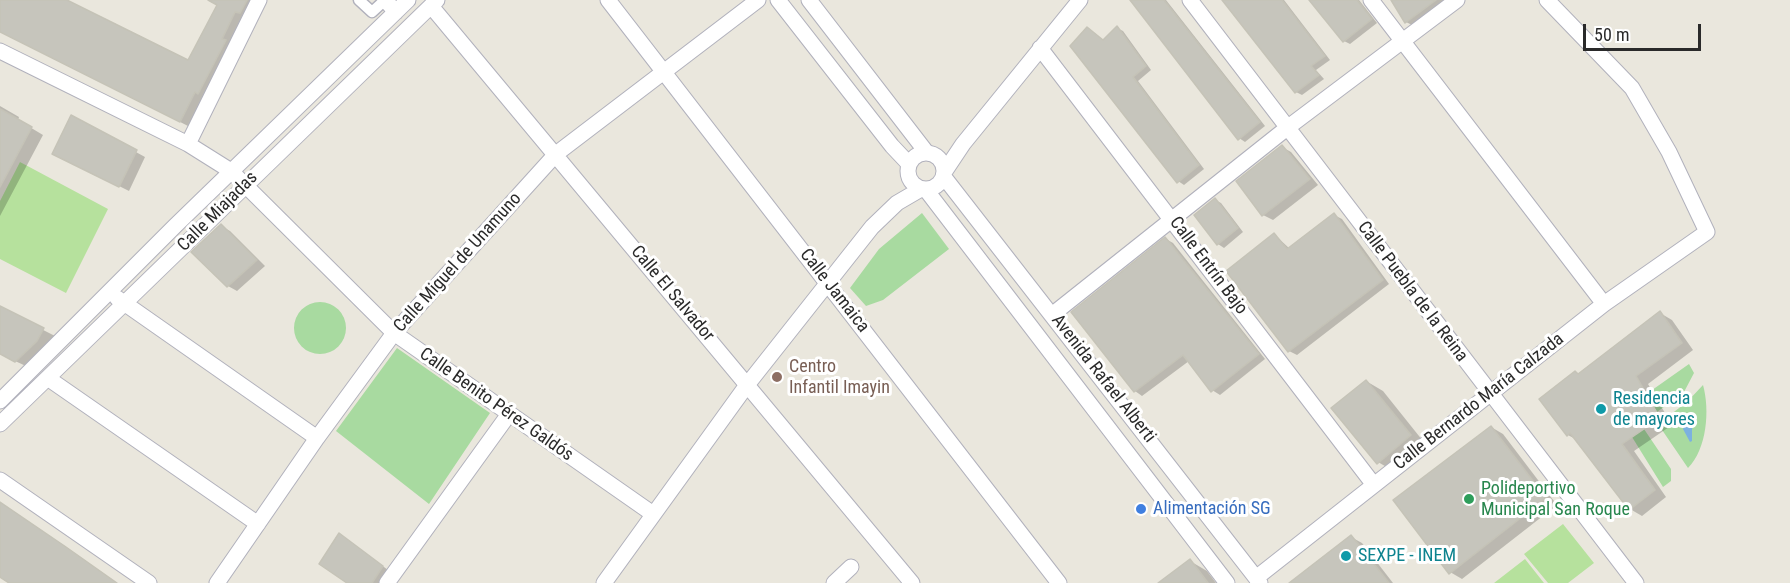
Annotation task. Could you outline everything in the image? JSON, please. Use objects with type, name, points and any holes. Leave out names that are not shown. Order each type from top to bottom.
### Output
[{"type":"street","points":[[188,144],[259,0]]},
{"type":"street","points":[[359,0],[372,12],[385,0],[396,12]]},
{"type":"street","name":"Calle Miajadas","points":[[0,401],[231,171],[408,0]]},
{"type":"street","name":"Calle Jamaica","points":[[608,0],[1059,583]]},
{"type":"street","name":"Calle Miguel de Unamuno","points":[[217,583],[317,438],[394,333],[556,154],[758,0]]},
{"type":"street","points":[[778,0],[909,168],[914,185],[924,190]]},
{"type":"street","points":[[809,0],[930,153],[940,159],[944,174]]},
{"type":"street","points":[[604,583],[747,385],[872,227],[897,203],[940,183],[963,144],[1080,0]]},
{"type":"street","name":"Calle Puebla de la Reina","points":[[1190,0],[1636,583]]},
{"type":"street","points":[[1371,0],[1604,304]]},
{"type":"street","points":[[1053,314],[1287,128],[1456,0]]},
{"type":"street","name":"Calle Bernardo María Calzada","points":[[1258,581],[1374,485],[1604,304],[1707,232],[1669,152],[1632,88],[1547,0]]},
{"type":"street","name":"Calle Miajadas","points":[[0,424],[126,305],[246,183],[434,3]]},
{"type":"street","name":"Calle El Salvador","points":[[434,3],[556,154],[912,583]]},
{"type":"street","name":"Calle Entrín Bajo","points":[[1040,48],[1173,219],[1374,485]]},
{"type":"street","name":"Calle Benito Pérez Galdós","points":[[0,51],[188,144],[231,171],[246,183],[394,333],[653,514]]},
{"type":"street","points":[[897,203],[909,168],[920,154],[963,144]]},
{"type":"street","name":"Avenida Rafael Alberti","points":[[944,174],[1258,581]]},
{"type":"street","name":"Avenida Rafael Alberti","points":[[924,190],[1227,583]]},
{"type":"street","points":[[110,293],[317,438]]},
{"type":"street","points":[[49,379],[258,524]]},
{"type":"street","points":[[387,583],[509,414]]},
{"type":"street","points":[[0,480],[149,583]]},
{"type":"street","points":[[834,583],[851,567]]},
{"type":"green space","points":[[20,162],[108,209],[66,293],[0,259],[0,201]]},
{"type":"green space","points":[[922,213],[949,249],[883,300],[866,306],[850,288],[879,249]]},
{"type":"green space","points":[[320,302],[330,304],[338,310],[344,318],[346,328],[344,338],[338,346],[330,352],[320,354],[310,352],[302,346],[296,338],[294,328],[296,318],[302,310],[310,304]]},
{"type":"green space","points":[[397,348],[490,413],[429,504],[336,431]]},
{"type":"green space","points":[[1689,364],[1694,373],[1684,392],[1657,412],[1645,395]]},
{"type":"green space","points":[[1703,385],[1706,406],[1705,429],[1699,451],[1688,468],[1658,424],[1687,402]]},
{"type":"green space","points":[[1644,429],[1671,469],[1671,481],[1663,487],[1632,437]]},
{"type":"green space","points":[[1563,524],[1594,563],[1568,583],[1548,583],[1524,554]]},
{"type":"green space","points":[[1525,559],[1544,583],[1494,583]]},
{"type":"water","points":[[1694,416],[1696,419],[1690,442],[1683,429],[1688,418]]},
{"type":"building","points":[[0,0],[67,0],[188,60],[217,5],[208,0],[247,0],[240,13],[235,12],[222,39],[226,40],[198,94],[195,92],[180,122],[0,32]]},
{"type":"building","points":[[1130,0],[1164,0],[1260,122],[1238,140]]},
{"type":"building","points":[[1222,0],[1282,0],[1325,56],[1311,66],[1319,75],[1295,93]]},
{"type":"building","points":[[1309,0],[1357,0],[1372,19],[1343,42]]},
{"type":"building","points":[[1391,0],[1436,0],[1405,23]]},
{"type":"building","points":[[1117,26],[1146,66],[1133,77],[1199,165],[1177,183],[1070,46],[1087,27],[1103,40]]},
{"type":"building","points":[[0,109],[32,127],[0,187]]},
{"type":"building","points":[[71,115],[137,150],[119,187],[52,154]]},
{"type":"building","points":[[1282,145],[1310,179],[1262,216],[1236,181]]},
{"type":"building","points":[[1215,198],[1238,228],[1217,245],[1194,215]]},
{"type":"building","points":[[1334,213],[1383,280],[1288,352],[1226,271],[1274,233],[1287,249]]},
{"type":"building","points":[[221,224],[257,260],[227,287],[191,252]]},
{"type":"building","points":[[1165,237],[1259,354],[1211,392],[1183,355],[1134,392],[1071,312]]},
{"type":"building","points":[[0,306],[44,328],[37,341],[15,362],[0,354]]},
{"type":"building","name":"Residencia de mayores","points":[[1660,311],[1682,343],[1636,376],[1660,418],[1622,444],[1655,490],[1629,510],[1570,433],[1567,436],[1539,399],[1575,371],[1578,374]]},
{"type":"building","points":[[1366,380],[1411,435],[1377,464],[1331,408]]},
{"type":"building","name":"Polideportivo Municipal San Roque","points":[[1491,426],[1546,498],[1449,574],[1393,500]]},
{"type":"building","points":[[0,502],[117,583],[9,583],[0,577]]},
{"type":"building","points":[[339,533],[383,566],[372,583],[347,583],[319,564]]},
{"type":"building","name":"SEXPE - INEM","points":[[1351,535],[1389,583],[1289,583]]},
{"type":"building","points":[[1190,559],[1208,583],[1158,583]]},
{"type":"place","name":"Centro Infantil Imayin","points":[[777,377]]},
{"type":"place","name":"Residencia de mayores","points":[[1601,409]]},
{"type":"place","name":"Polideportivo Municipal San Roque","points":[[1469,499]]},
{"type":"place","name":"Alimentación SG","points":[[1141,509]]},
{"type":"place","name":"SEXPE - INEM","points":[[1346,556]]}]
